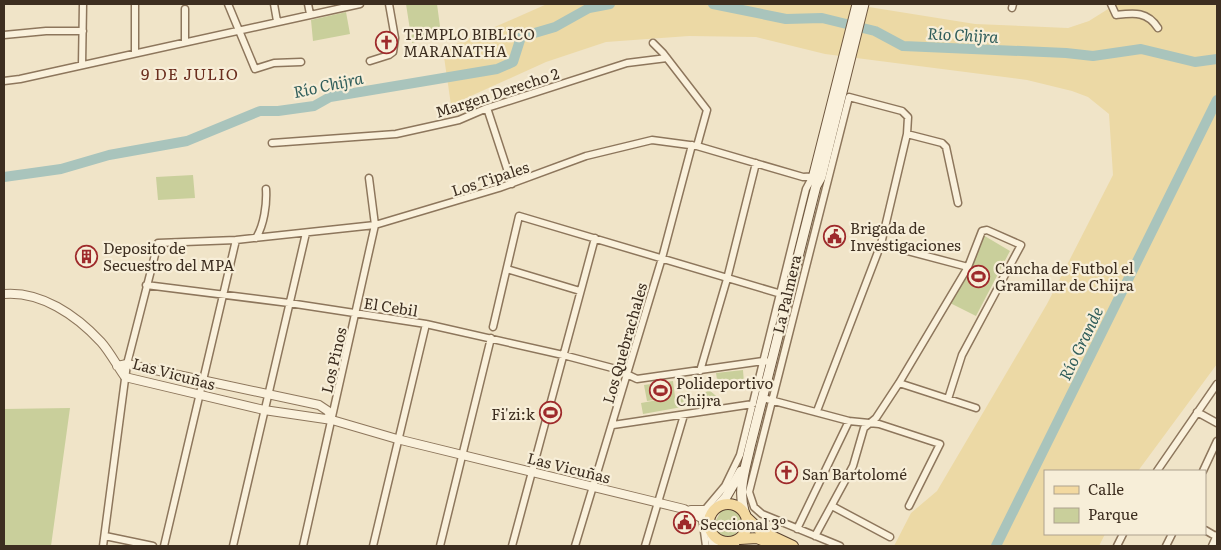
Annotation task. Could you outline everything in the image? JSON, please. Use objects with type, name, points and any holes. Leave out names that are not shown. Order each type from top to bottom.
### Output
[{"type":"main road","points":[[842,95],[857,4]]},
{"type":"main road","points":[[736,542],[746,530],[746,516],[741,503],[740,489],[763,398],[768,362],[777,341],[784,294],[809,234],[818,176],[842,95],[864,4]]},
{"type":"main road","points":[[714,546],[709,516],[737,480],[750,447]]},
{"type":"main road","points":[[709,516],[723,504],[736,505],[761,530],[794,546]]},
{"type":"main road","points":[[709,516],[713,535],[722,542],[736,542],[757,538],[778,546]]},
{"type":"street","points":[[82,65],[84,4]]},
{"type":"street","points":[[135,53],[136,4]]},
{"type":"street","points":[[228,4],[255,69],[274,62],[301,62]]},
{"type":"street","points":[[274,4],[277,21]]},
{"type":"street","points":[[308,4],[310,14]]},
{"type":"street","points":[[4,81],[346,5],[360,4]]},
{"type":"street","points":[[370,61],[389,56],[393,52],[396,38],[389,4]]},
{"type":"street","points":[[1110,4],[1116,15],[1142,14],[1152,19],[1158,28]]},
{"type":"street","points":[[185,41],[186,9]]},
{"type":"street","points":[[4,35],[46,31],[83,31]]},
{"type":"street","points":[[653,44],[668,58]]},
{"type":"street","name":"Margen Derecho 2","points":[[272,142],[396,134],[459,120],[487,108],[627,63],[668,58]]},
{"type":"street","name":"Los Quebrachales","points":[[576,546],[707,110],[668,58]]},
{"type":"street","points":[[817,411],[880,244],[907,134],[908,117],[902,111],[842,95]]},
{"type":"street","name":"La Palmera","points":[[797,529],[758,511],[750,497],[751,478],[774,401],[809,234],[842,95]]},
{"type":"street","points":[[487,108],[512,184]]},
{"type":"street","points":[[907,134],[942,143],[946,147],[958,203]]},
{"type":"street","name":"Los Tipales","points":[[146,285],[158,243],[236,240],[375,225],[512,184],[586,156],[642,141],[660,140],[695,146],[803,177],[818,176]]},
{"type":"street","points":[[700,371],[727,279],[756,163]]},
{"type":"street","points":[[706,546],[709,516],[734,470],[753,404],[768,362],[806,189],[818,176]]},
{"type":"street","name":"Los Pinos","points":[[303,546],[375,225],[369,178]]},
{"type":"street","points":[[256,238],[260,231],[266,188]]},
{"type":"street","points":[[493,327],[520,216],[727,279],[784,294]]},
{"type":"street","points":[[815,536],[853,466],[864,428],[876,418],[899,384],[968,268],[982,231],[987,230],[1021,246],[962,356],[948,399]]},
{"type":"street","points":[[233,546],[306,233]]},
{"type":"street","points":[[512,546],[595,238]]},
{"type":"street","points":[[164,546],[236,240]]},
{"type":"street","points":[[880,244],[968,268]]},
{"type":"street","points":[[507,269],[580,291]]},
{"type":"street","points":[[103,546],[127,364],[146,285]]},
{"type":"street","name":"El Cebil","points":[[146,285],[289,303],[426,324],[563,355],[616,369],[637,379],[768,362]]},
{"type":"street","points":[[4,294],[28,294],[55,306],[90,331],[103,344],[117,366]]},
{"type":"street","points":[[373,546],[397,439],[426,324]]},
{"type":"street","points":[[440,546],[490,338]]},
{"type":"street","points":[[777,341],[787,343]]},
{"type":"street","name":"Las Vicuñas","points":[[332,420],[324,407],[127,364],[117,366],[125,377],[264,410],[332,420],[397,439],[709,516]]},
{"type":"street","points":[[899,384],[976,408]]},
{"type":"street","points":[[1158,470],[1217,384]]},
{"type":"street","points":[[763,398],[849,421],[879,424],[940,444],[909,506]]},
{"type":"street","points":[[296,416],[295,406],[300,401]]},
{"type":"street","points":[[613,425],[753,404]]},
{"type":"street","points":[[1197,412],[1217,422]]},
{"type":"street","points":[[645,546],[684,415]]},
{"type":"street","points":[[840,546],[797,529],[849,421]]},
{"type":"street","points":[[1202,470],[1217,441]]},
{"type":"street","points":[[832,506],[890,537]]},
{"type":"street","points":[[104,536],[153,546]]},
{"type":"street","points":[[1212,546],[1217,536]]},
{"type":"green space","points":[[406,4],[437,4],[441,34],[412,43]]},
{"type":"green space","points":[[346,12],[350,34],[313,41],[311,20]]},
{"type":"green space","points":[[193,175],[195,198],[158,200],[156,177]]},
{"type":"green space","name":"Cancha de Futbol el Gramillar de Chijra","points":[[983,235],[1010,251],[976,316],[948,302]]},
{"type":"green space","points":[[743,370],[744,383],[718,386],[716,373]]},
{"type":"green space","name":"Polideportivo Chijra","points":[[673,381],[675,397],[647,401],[644,385]]},
{"type":"green space","points":[[709,390],[721,400],[643,414],[641,403],[686,395],[697,398]]},
{"type":"green space","points":[[70,408],[51,546],[4,546],[4,409]]},
{"type":"green space","points":[[729,507],[738,511],[740,523],[734,536],[725,539],[717,532],[715,522],[721,511]]},
{"type":"sand","points":[[547,4],[850,4],[975,24],[1068,28],[1089,21],[1116,4],[1217,4],[1217,364],[1139,470],[1044,470],[1044,535],[1104,535],[1099,546],[894,546],[911,513],[937,491],[1047,304],[1113,175],[1109,114],[1088,97],[1027,80],[825,54],[756,37],[689,36],[606,42],[546,62],[451,105],[443,50]]},
{"type":"waterway","name":"Río Chijra","points":[[597,4],[603,6]]},
{"type":"waterway","name":"Río Chijra","points":[[4,177],[61,169],[109,155],[187,141],[260,111],[278,111],[314,106],[330,97],[497,69],[513,62],[521,37],[555,27],[589,8],[610,4]]},
{"type":"waterway","name":"Río Chijra","points":[[713,4],[786,19],[822,18],[875,31],[903,46],[1066,53],[1093,56],[1141,49],[1195,62],[1217,59]]},
{"type":"waterway","name":"Río Grande","points":[[996,546],[1217,100]]},
{"type":"place","name":"TEMPLO BIBLICO MARANATHA","points":[[387,42]]},
{"type":"place","name":"Brigada de Investigaciones","points":[[834,236]]},
{"type":"place","name":"Deposito de Secuestro del MPA","points":[[87,256]]},
{"type":"place","name":"Cancha de Futbol el Gramillar de Chijra","points":[[979,276]]},
{"type":"place","name":"Polideportivo Chijra","points":[[660,391]]},
{"type":"place","name":"Fi'zi:k","points":[[551,413]]},
{"type":"place","name":"San Bartolomé","points":[[786,473]]},
{"type":"place","name":"Seccional 3º","points":[[684,523]]},
{"type":"district","name":"9 DE JULIO","points":[[190,73]]}]
